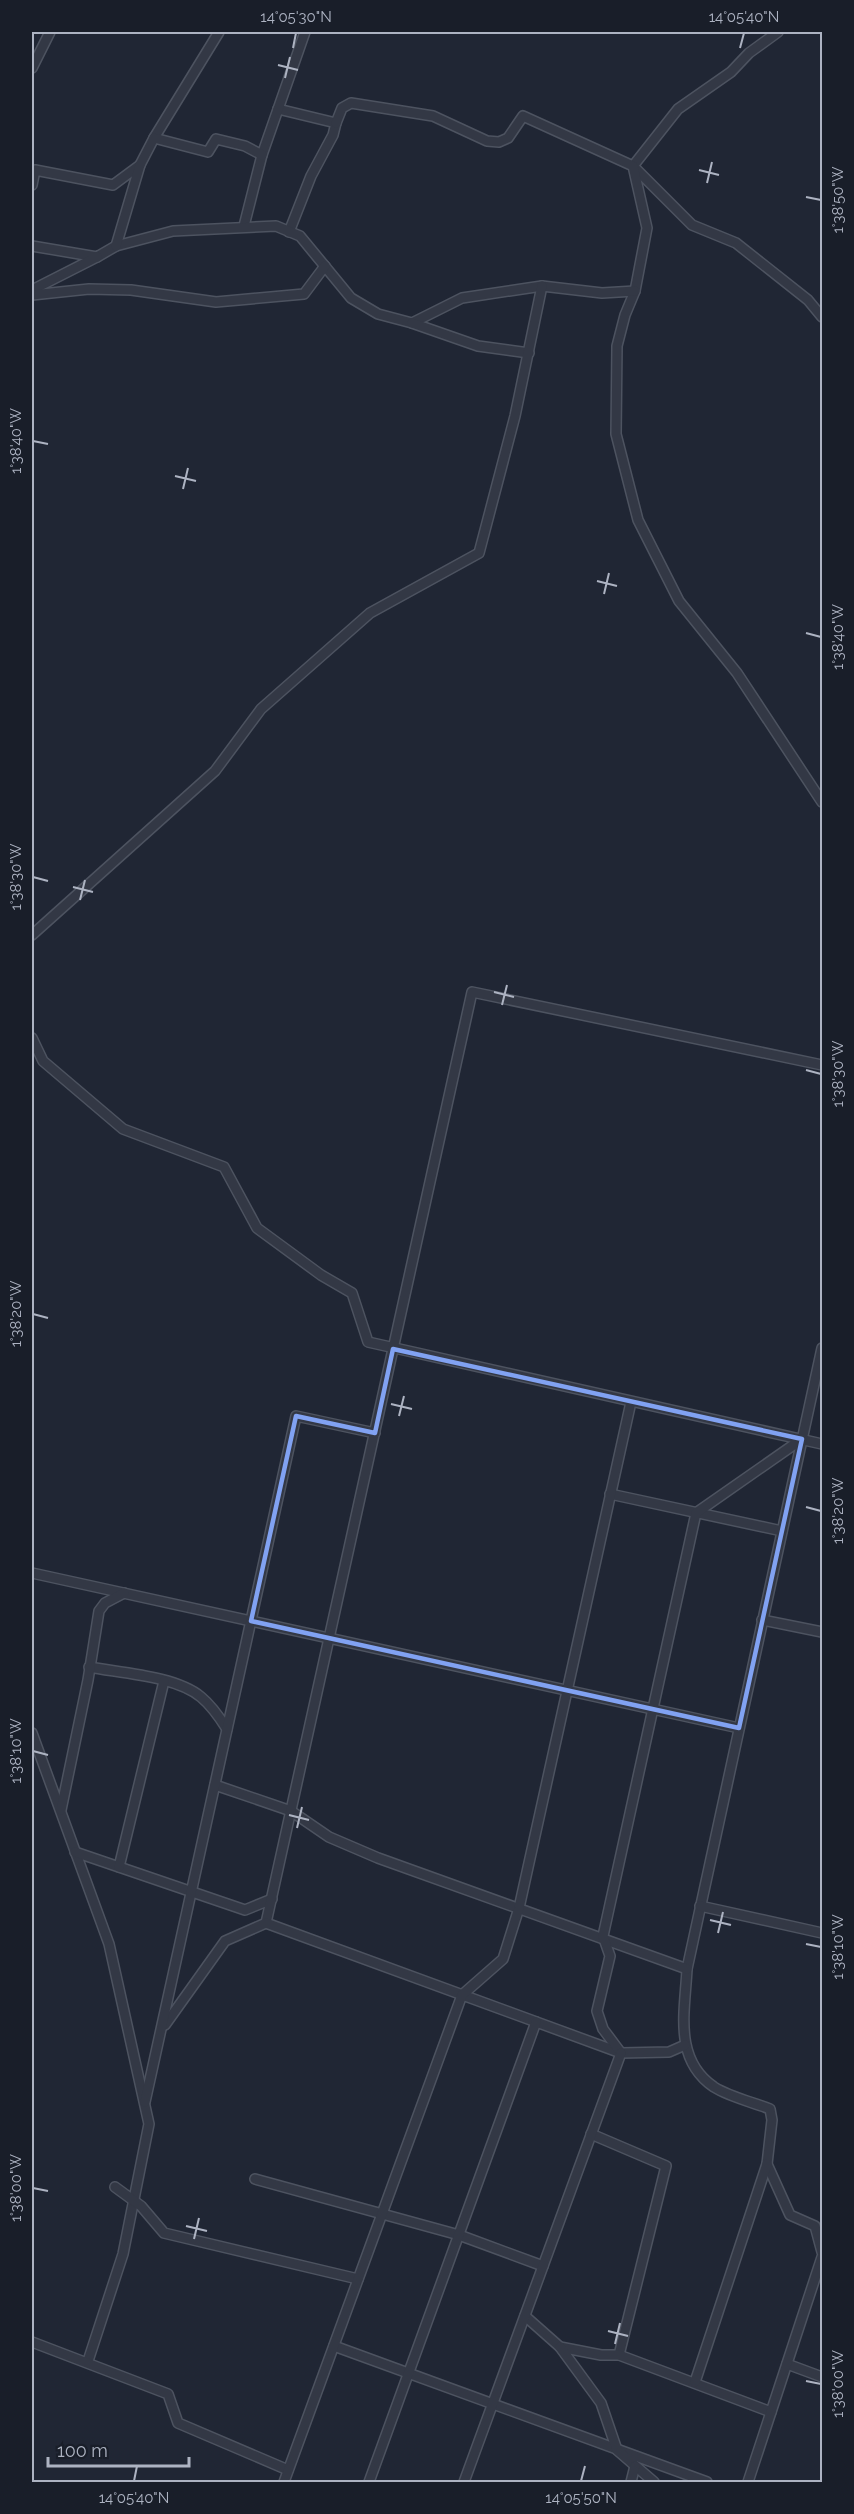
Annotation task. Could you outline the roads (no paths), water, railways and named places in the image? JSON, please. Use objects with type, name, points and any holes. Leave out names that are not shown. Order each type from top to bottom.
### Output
[{"type":"street","points":[[32,68],[50,32]]},
{"type":"street","points":[[116,246],[140,165],[219,32]]},
{"type":"street","points":[[244,226],[262,155],[305,32]]},
{"type":"street","points":[[778,32],[750,53],[731,72],[678,108],[633,166],[646,228],[635,291],[624,315],[617,346],[616,435],[638,520],[679,601],[737,673],[822,802]]},
{"type":"street","points":[[289,232],[311,176],[333,135],[342,108],[351,103],[433,117],[478,138],[499,142],[508,138],[523,116],[633,166],[692,225],[736,243],[808,300],[822,317]]},
{"type":"street","points":[[278,109],[336,123]]},
{"type":"street","points":[[154,138],[208,152],[216,140],[245,146],[262,155]]},
{"type":"street","points":[[32,185],[35,170],[113,185],[140,165]]},
{"type":"street","points":[[32,290],[116,246],[173,231],[276,226],[300,236],[351,298],[378,314],[478,346],[529,353]]},
{"type":"street","points":[[32,246],[98,257]]},
{"type":"street","points":[[32,295],[89,289],[131,290],[216,302],[304,294],[325,266]]},
{"type":"street","points":[[412,323],[462,298],[543,286],[602,293],[635,291]]},
{"type":"street","points":[[32,935],[215,771],[261,709],[370,613],[479,553],[529,353],[543,286]]},
{"type":"street","points":[[266,1923],[472,992],[822,1065]]},
{"type":"street","points":[[32,1038],[43,1061],[123,1129],[224,1167],[257,1228],[321,1275],[352,1293],[368,1342],[822,1444]]},
{"type":"street","points":[[695,2382],[767,2164],[772,2120],[770,2109],[715,2087],[692,2066],[685,2045],[687,1969],[822,1348]]},
{"type":"street","points":[[284,2482],[462,1995],[503,1959],[519,1908],[631,1402]]},
{"type":"street","points":[[145,2102],[296,1416],[375,1433]]},
{"type":"street","points":[[621,2053],[603,2029],[597,2011],[610,1956],[603,1936],[696,1513],[802,1439]]},
{"type":"street","points":[[610,1494],[782,1532]]},
{"type":"street","points":[[32,1573],[739,1728]]},
{"type":"street","points":[[60,1812],[99,1611],[105,1603],[124,1593]]},
{"type":"street","points":[[762,1620],[822,1632]]},
{"type":"street","points":[[89,1667],[164,1681],[201,1696],[217,1713],[227,1730]]},
{"type":"street","points":[[119,1867],[164,1681]]},
{"type":"street","points":[[32,1733],[109,1944],[149,2124],[123,2254],[88,2361]]},
{"type":"street","points":[[215,1785],[291,1811],[329,1837],[359,1849],[519,1908],[603,1936],[687,1969]]},
{"type":"street","points":[[75,1852],[245,1910],[272,1899]]},
{"type":"street","points":[[700,1906],[822,1933]]},
{"type":"street","points":[[161,2030],[225,1941],[266,1923],[621,2053],[669,2052],[685,2045]]},
{"type":"street","points":[[369,2482],[536,2022]]},
{"type":"street","points":[[464,2482],[621,2053]]},
{"type":"street","points":[[591,2134],[666,2166],[619,2355]]},
{"type":"street","points":[[748,2482],[822,2254],[815,2226],[790,2215],[767,2164]]},
{"type":"street","points":[[255,2179],[459,2235],[543,2265]]},
{"type":"street","points":[[115,2187],[135,2201],[164,2233],[358,2279]]},
{"type":"street","points":[[525,2316],[561,2347],[601,2403],[617,2450],[654,2482]]},
{"type":"street","points":[[32,2342],[88,2361],[168,2394],[178,2423],[288,2470]]},
{"type":"street","points":[[334,2346],[707,2482]]},
{"type":"street","points":[[561,2347],[601,2355],[619,2355],[771,2412]]},
{"type":"street","points":[[787,2364],[822,2377]]},
{"type":"street","points":[[631,2482],[635,2466]]}]
